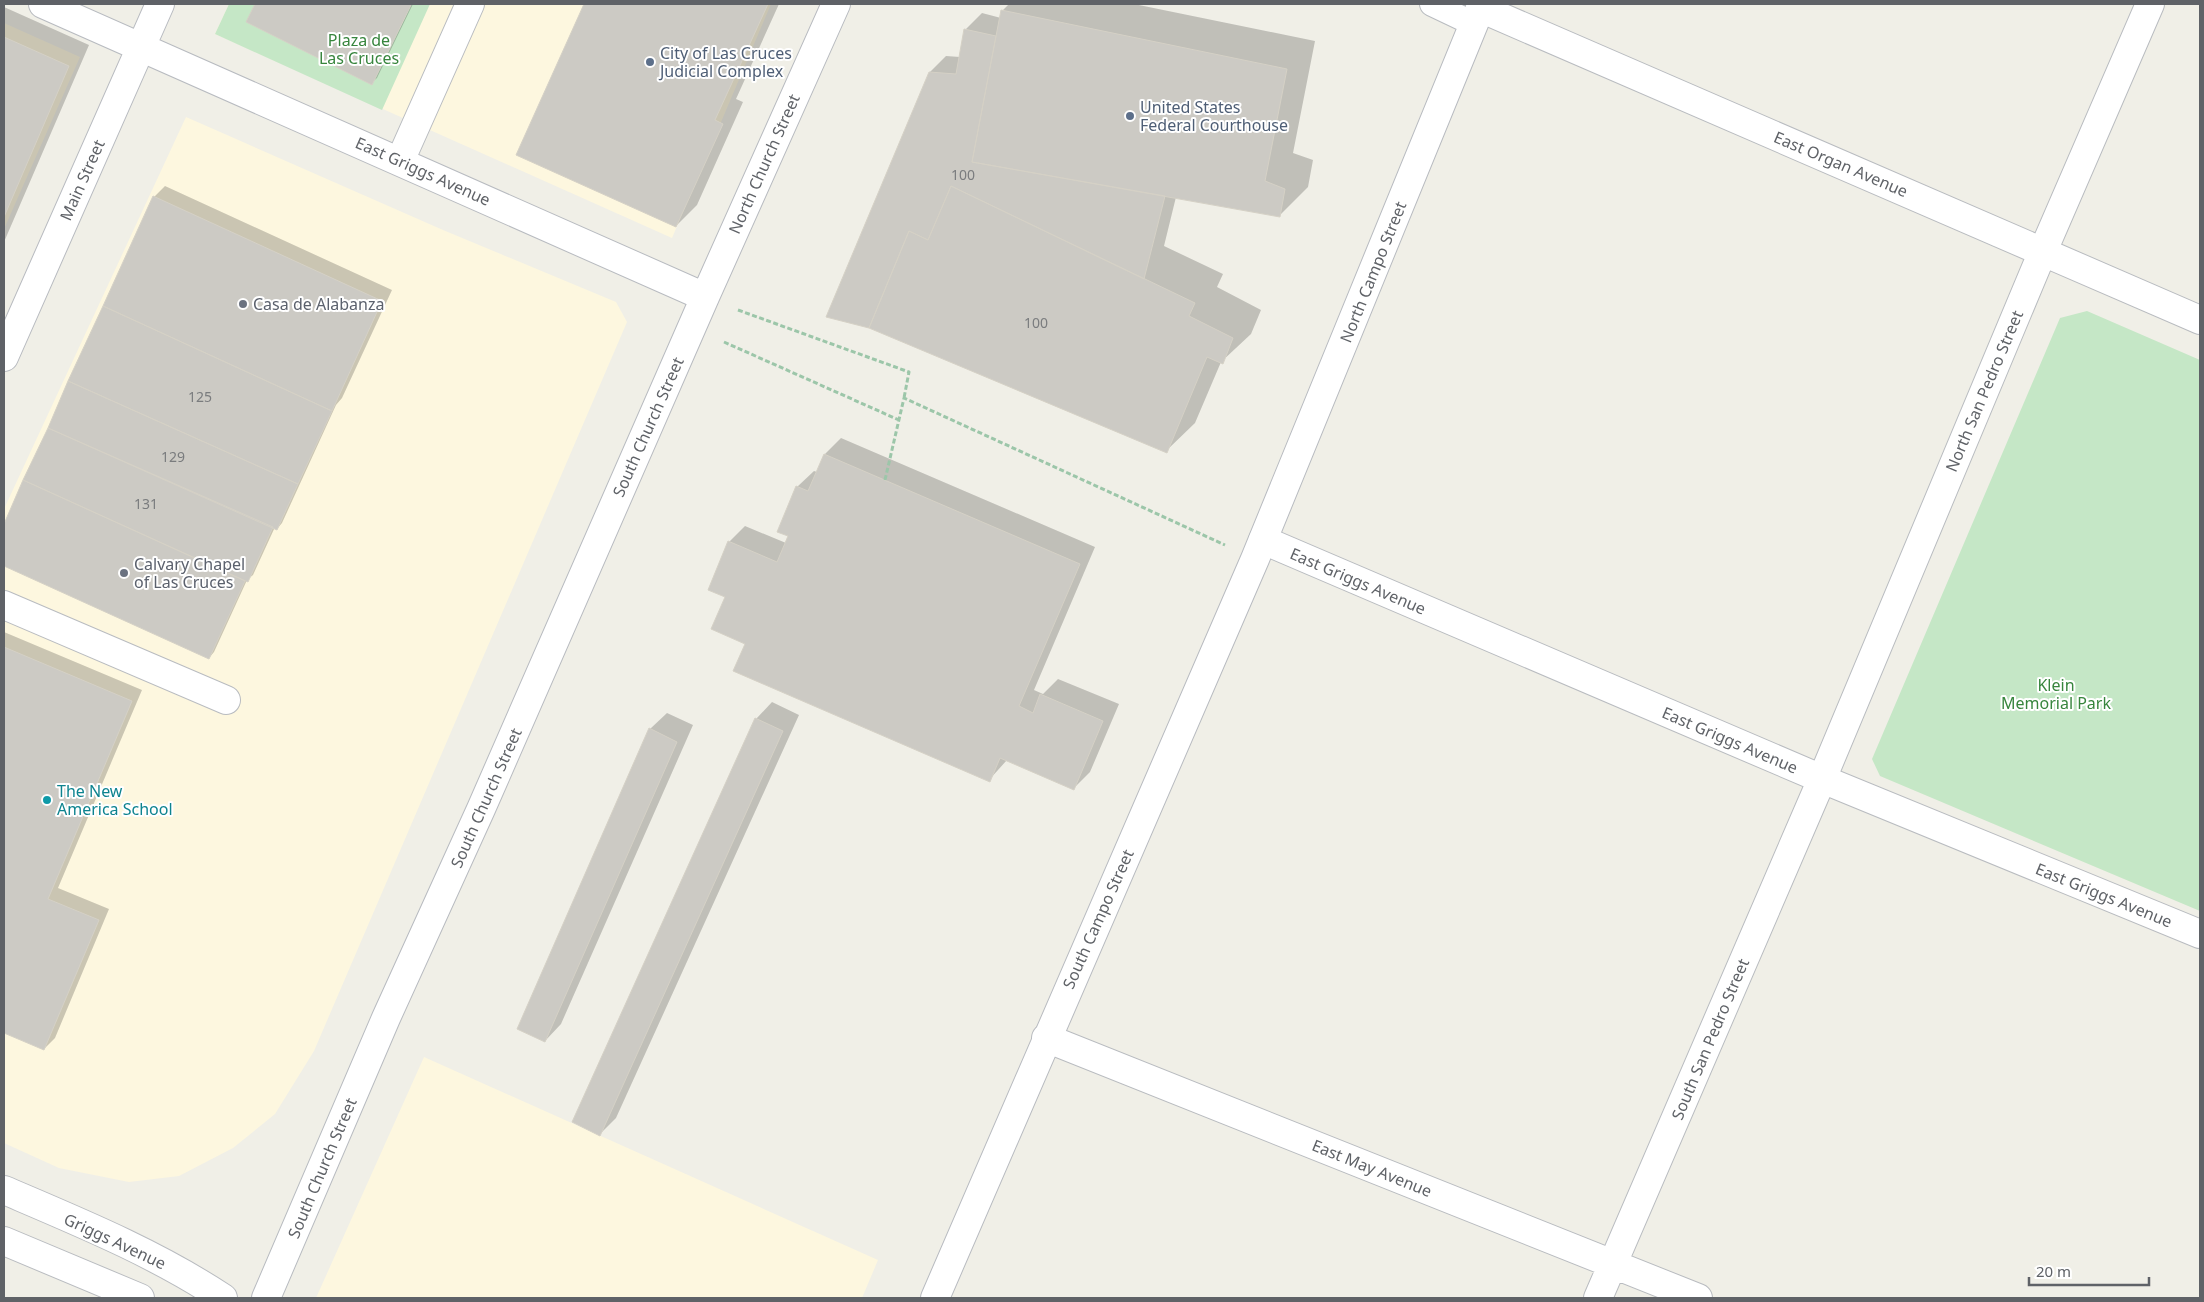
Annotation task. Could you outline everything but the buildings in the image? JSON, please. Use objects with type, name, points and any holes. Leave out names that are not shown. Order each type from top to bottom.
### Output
[{"type":"street","name":"East Griggs Avenue","points":[[43,4],[705,297]]},
{"type":"street","name":"Main Street","points":[[4,357],[160,4]]},
{"type":"street","points":[[400,161],[470,4]]},
{"type":"street","name":"North Church Street","points":[[705,297],[836,4]]},
{"type":"street","name":"North San Pedro Street","points":[[1822,779],[2043,251],[2150,4]]},
{"type":"street","name":"East Organ Avenue","points":[[1479,12],[2043,251],[2200,320]]},
{"type":"street","name":"North Campo Street","points":[[1259,550],[1479,12]]},
{"type":"street","name":"South Church Street","points":[[266,1298],[386,1018],[481,810],[705,297]]},
{"type":"street","name":"East Griggs Avenue","points":[[1259,550],[2200,934]]},
{"type":"street","name":"South Campo Street","points":[[935,1298],[1259,550]]},
{"type":"street","points":[[4,605],[226,700]]},
{"type":"street","name":"South San Pedro Street","points":[[1598,1298],[1822,779]]},
{"type":"street","name":"East May Avenue","points":[[1046,1038],[1698,1298]]},
{"type":"street","name":"Griggs Avenue","points":[[4,1190],[101,1232],[189,1276],[223,1298]]},
{"type":"street","points":[[4,1241],[140,1298]]},
{"type":"lane","points":[[1432,4],[1479,12]]},
{"type":"path","points":[[768,321],[909,372],[885,480]]},
{"type":"path","points":[[691,328],[899,420]]},
{"type":"path","points":[[904,398],[1259,550]]},
{"type":"shaded area","points":[[229,4],[771,4],[672,238],[215,34]]},
{"type":"shaded area","points":[[4,23],[80,57],[4,229]]},
{"type":"shaded area","points":[[186,117],[443,230],[616,302],[627,322],[314,1051],[275,1114],[233,1148],[179,1176],[129,1182],[59,1168],[4,1143],[4,509]]},
{"type":"shaded area","points":[[424,1057],[878,1260],[862,1298],[316,1298]]},
{"type":"green space","name":"Plaza de Las Cruces","points":[[229,4],[430,4],[382,110],[215,34]]},
{"type":"green space","name":"Klein Memorial Park","points":[[2087,311],[2200,360],[2200,911],[1880,776],[1872,759],[2060,318]]},
{"type":"place","name":"City of Las Cruces Judicial Complex","points":[[650,62]]},
{"type":"place","name":"United States Federal Courthouse","points":[[1130,116]]},
{"type":"place","name":"Casa de Alabanza","points":[[243,304]]},
{"type":"place","name":"Calvary Chapel of Las Cruces","points":[[124,573]]},
{"type":"place","name":"The New America School","points":[[47,800]]}]
